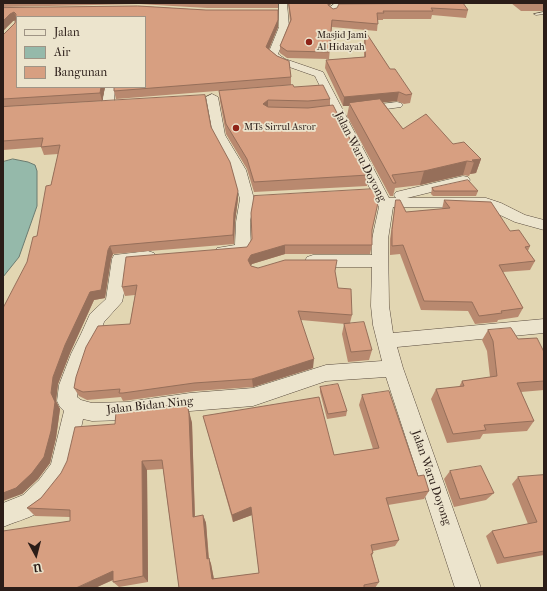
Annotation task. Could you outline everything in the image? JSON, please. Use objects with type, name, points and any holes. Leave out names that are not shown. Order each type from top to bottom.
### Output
[{"type":"street","points":[[333,12],[333,7],[370,7]]},
{"type":"street","name":"Jalan Waru Doyong","points":[[281,10],[283,32],[273,54],[279,60],[312,69],[319,74],[320,88],[335,112],[378,196],[386,207],[380,239],[379,261],[380,306],[385,341],[468,588]]},
{"type":"street","points":[[110,88],[104,104],[120,104]]},
{"type":"street","points":[[198,98],[218,97],[214,114],[219,135],[254,199],[243,222],[243,248],[241,250],[206,253]]},
{"type":"street","points":[[335,112],[397,105]]},
{"type":"street","points":[[378,196],[463,180]]},
{"type":"street","points":[[378,196],[424,202],[486,203],[496,206],[520,219],[544,225]]},
{"type":"street","points":[[3,515],[31,504],[47,488],[61,469],[75,408],[67,401],[68,385],[96,319],[113,302],[116,293],[120,259],[166,256]]},
{"type":"street","points":[[300,261],[379,261]]},
{"type":"street","points":[[385,341],[544,326]]},
{"type":"street","name":"Jalan Bidan Ning","points":[[75,408],[92,412],[127,411],[190,402],[253,397],[286,388],[326,373],[393,368]]},
{"type":"lane","points":[[536,14],[544,14]]},
{"type":"water","points":[[13,159],[35,165],[37,171],[37,206],[19,257],[3,277],[3,162]]},
{"type":"building","points":[[289,3],[328,3],[328,5],[333,9],[337,8],[339,4],[463,3],[468,10],[431,8],[433,11],[383,11],[384,13],[377,13],[378,24],[332,20],[329,52],[287,51],[280,46],[291,20]]},
{"type":"building","points":[[138,6],[206,10],[278,10],[278,20],[266,47],[277,56],[289,61],[291,77],[114,91],[114,88],[146,88],[146,16],[16,16],[16,88],[101,88],[100,93],[3,99],[3,34],[15,23],[16,14],[14,12],[10,14],[3,21],[3,8]]},
{"type":"building","points":[[365,31],[390,69],[395,69],[412,94],[406,95],[399,92],[344,97],[326,60],[365,57]]},
{"type":"building","points":[[293,85],[294,87],[323,85],[330,99],[308,101],[268,100],[263,104],[268,107],[308,108],[333,105],[368,175],[254,182],[247,159],[226,124],[219,91]]},
{"type":"building","points":[[205,95],[211,127],[230,162],[238,191],[234,213],[233,235],[110,246],[101,290],[90,292],[65,345],[53,377],[51,393],[55,402],[51,431],[44,457],[32,473],[16,488],[3,493],[3,308],[27,262],[33,237],[37,236],[46,186],[51,185],[60,145],[41,147],[43,138],[3,141],[3,107]]},
{"type":"building","points":[[380,99],[403,129],[426,114],[453,144],[464,142],[481,159],[472,160],[474,162],[467,161],[424,171],[392,175],[396,183],[393,183],[349,103]]},
{"type":"building","points":[[468,180],[478,191],[434,191],[432,188]]},
{"type":"building","points":[[374,189],[379,198],[372,230],[372,245],[285,245],[251,255],[248,260],[251,266],[258,268],[285,260],[337,260],[335,271],[338,288],[351,289],[352,315],[298,311],[314,359],[252,379],[194,383],[123,393],[119,393],[120,389],[83,392],[74,388],[86,347],[98,326],[130,324],[137,285],[122,287],[126,257],[247,247],[252,239],[251,213],[254,196]]},
{"type":"building","points":[[396,200],[400,200],[406,212],[450,208],[444,200],[491,202],[510,231],[519,230],[530,246],[525,247],[535,261],[499,265],[523,308],[479,316],[472,302],[424,301],[403,245],[392,246],[392,230]]},
{"type":"building","points":[[364,322],[372,350],[351,352],[344,324]]},
{"type":"building","points":[[511,328],[518,339],[537,338],[544,352],[544,381],[517,383],[534,421],[484,425],[486,430],[453,434],[436,389],[464,386],[462,381],[497,376],[493,341],[488,330]]},
{"type":"building","points":[[338,384],[347,411],[328,414],[320,387]]},
{"type":"building","points":[[389,391],[418,476],[424,475],[429,491],[386,498],[399,540],[371,545],[373,553],[371,554],[379,582],[364,585],[364,588],[179,588],[162,460],[142,461],[143,576],[113,582],[113,571],[76,588],[3,588],[3,531],[70,521],[70,510],[27,508],[41,498],[61,473],[67,461],[75,427],[115,424],[116,412],[187,403],[189,414],[193,517],[203,515],[207,559],[209,558],[212,579],[259,573],[251,507],[232,515],[203,416],[319,397],[334,455],[379,448],[362,395]]},
{"type":"building","points":[[481,466],[494,493],[460,499],[450,471]]},
{"type":"building","points":[[544,475],[544,551],[504,558],[492,531],[537,522],[518,477]]},
{"type":"place","name":"Masjid Jami Al Hidayah","points":[[309,42]]},
{"type":"place","name":"MTs Sirrul Asror","points":[[236,128]]}]
